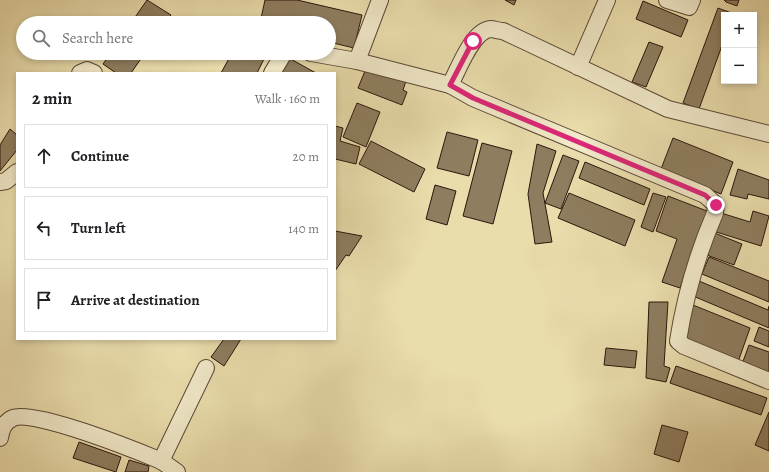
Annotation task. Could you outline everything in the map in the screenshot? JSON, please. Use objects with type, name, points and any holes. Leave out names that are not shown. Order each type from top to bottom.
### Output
[{"type":"street","points":[[357,61],[380,0]]},
{"type":"street","points":[[578,67],[607,0]]},
{"type":"street","points":[[667,0],[689,8],[692,0]]},
{"type":"street","points":[[450,85],[473,41],[480,33],[490,29],[503,31],[668,109],[769,134]]},
{"type":"street","points":[[336,57],[357,61],[450,85],[480,101],[705,195],[716,205],[715,213],[692,274],[684,305],[678,341],[684,346],[769,381]]},
{"type":"street","points":[[273,72],[280,60]]},
{"type":"street","points":[[82,72],[87,70],[92,72]]},
{"type":"street","points":[[0,182],[6,181],[16,173]]},
{"type":"street","points":[[161,461],[206,368]]},
{"type":"street","points":[[0,438],[6,422],[13,418],[24,416],[51,421],[161,461],[177,472]]},
{"type":"building","points":[[147,0],[171,15],[170,16],[136,16]]},
{"type":"building","points":[[265,0],[297,0],[362,15],[354,48],[336,44],[336,16],[262,16]]},
{"type":"building","points":[[505,0],[516,0],[514,5]]},
{"type":"building","points":[[724,0],[739,0],[737,6]]},
{"type":"building","points":[[643,1],[688,20],[681,37],[636,19]]},
{"type":"building","points":[[718,8],[729,12],[721,12],[721,48],[699,109],[683,103]]},
{"type":"building","points":[[649,42],[663,47],[646,87],[632,82]]},
{"type":"building","points":[[106,60],[140,60],[132,72],[115,72],[103,64]]},
{"type":"building","points":[[228,60],[264,60],[258,72],[222,72]]},
{"type":"building","points":[[285,60],[292,60],[314,72],[279,72]]},
{"type":"building","points":[[367,66],[406,81],[403,90],[407,92],[402,105],[358,88]]},
{"type":"building","points":[[357,103],[380,112],[366,147],[343,137]]},
{"type":"building","points":[[336,126],[343,128],[340,141],[360,147],[356,164],[336,159]]},
{"type":"building","points":[[10,129],[16,134],[16,151],[0,171],[0,145]]},
{"type":"building","points":[[447,132],[478,140],[469,176],[437,168]]},
{"type":"building","points":[[673,138],[733,162],[721,194],[661,169]]},
{"type":"building","points":[[371,141],[425,169],[414,192],[359,164]]},
{"type":"building","points":[[482,143],[512,151],[493,224],[463,216]]},
{"type":"building","points":[[537,144],[556,151],[543,193],[552,242],[535,244],[528,194]]},
{"type":"building","points":[[563,155],[579,161],[561,209],[545,203]]},
{"type":"building","points":[[585,162],[650,189],[644,205],[579,178]]},
{"type":"building","points":[[738,169],[769,180],[769,199],[748,194],[747,199],[730,195]]},
{"type":"building","points":[[435,185],[456,191],[447,225],[426,219]]},
{"type":"building","points":[[569,193],[635,220],[625,246],[558,218]]},
{"type":"building","points":[[653,193],[666,197],[653,232],[641,227]]},
{"type":"building","points":[[668,196],[707,211],[680,288],[662,282],[677,239],[656,231]]},
{"type":"building","points":[[753,211],[769,216],[761,246],[713,231],[718,212],[750,222]]},
{"type":"building","points":[[336,231],[362,236],[349,256],[346,255],[336,270]]},
{"type":"building","points":[[712,232],[742,244],[734,265],[704,254]]},
{"type":"building","points":[[709,257],[769,281],[769,302],[702,274]]},
{"type":"building","points":[[699,281],[768,310],[769,306],[769,328],[693,296]]},
{"type":"building","points":[[649,302],[668,302],[664,366],[670,368],[666,382],[646,378]]},
{"type":"building","points":[[693,305],[750,328],[738,362],[683,343]]},
{"type":"building","points":[[759,327],[769,331],[769,347],[754,341]]},
{"type":"building","points":[[223,340],[240,340],[224,366],[211,357]]},
{"type":"building","points":[[749,345],[769,352],[769,373],[742,364]]},
{"type":"building","points":[[606,348],[637,351],[635,368],[604,365]]},
{"type":"building","points":[[676,366],[767,398],[761,415],[670,383]]},
{"type":"building","points":[[769,412],[769,451],[755,445]]},
{"type":"building","points":[[662,425],[688,432],[679,462],[654,454]]},
{"type":"building","points":[[79,442],[121,457],[116,472],[73,458]]},
{"type":"building","points":[[129,460],[149,466],[148,472],[125,472]]},
{"type":"route","points":[[473,41],[450,85],[473,98],[705,195],[716,205]]}]
